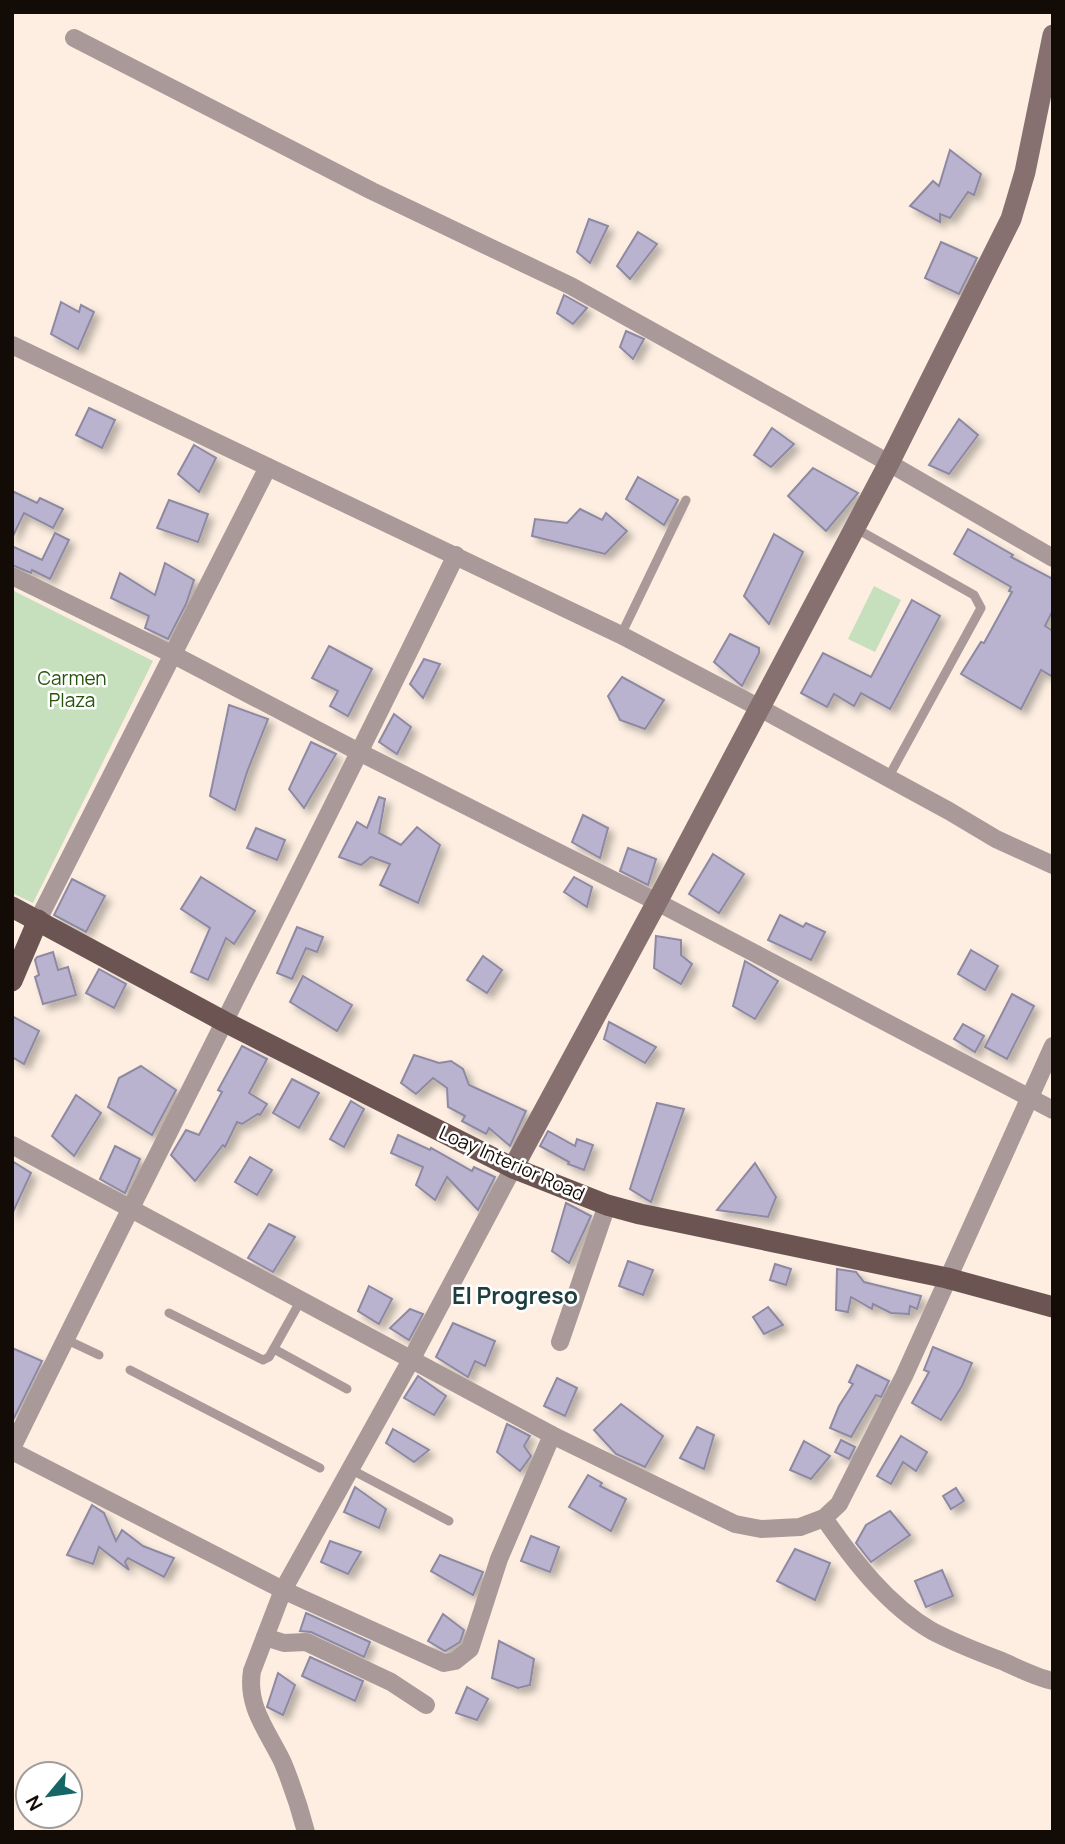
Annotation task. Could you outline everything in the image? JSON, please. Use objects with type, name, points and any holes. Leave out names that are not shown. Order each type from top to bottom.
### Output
[{"type":"main road","name":"Loay Interior Road","points":[[12,907],[225,1022],[513,1168],[607,1205],[947,1278],[1053,1307]]},
{"type":"main road","points":[[12,981],[38,920]]},
{"type":"street","points":[[306,1832],[284,1765],[251,1698],[252,1671],[283,1590],[411,1360],[657,902],[889,463],[1011,219],[1025,172],[1053,35]]},
{"type":"street","points":[[74,38],[372,191],[571,286],[889,463],[1053,558]]},
{"type":"street","points":[[12,345],[621,635],[758,707],[996,839],[1053,865]]},
{"type":"street","points":[[38,920],[268,467]]},
{"type":"street","points":[[456,555],[361,752],[129,1208],[12,1450],[283,1590],[443,1663],[455,1661],[470,1649],[499,1559],[552,1435]]},
{"type":"street","points":[[12,576],[174,655],[657,902],[1053,1110]]},
{"type":"street","points":[[12,1145],[552,1435],[735,1524],[761,1530],[781,1530],[800,1527],[824,1518],[844,1497],[904,1376],[1053,1046]]},
{"type":"street","points":[[560,1342],[607,1205]]},
{"type":"street","points":[[824,1518],[850,1556],[895,1602],[922,1624],[970,1649],[1053,1681]]},
{"type":"street","points":[[265,1637],[284,1643],[306,1642],[391,1682],[426,1704]]},
{"type":"lane","points":[[621,635],[686,500]]},
{"type":"lane","points":[[854,528],[974,595],[981,608],[888,778]]},
{"type":"lane","points":[[169,1313],[264,1360],[274,1349],[301,1300]]},
{"type":"lane","points":[[65,1339],[99,1355]]},
{"type":"lane","points":[[274,1349],[347,1389]]},
{"type":"lane","points":[[130,1370],[320,1468]]},
{"type":"lane","points":[[350,1469],[449,1521]]},
{"type":"green space","points":[[874,586],[901,600],[875,652],[848,639]]},
{"type":"green space","name":"Carmen Plaza","points":[[12,590],[153,661],[33,903],[12,893]]},
{"type":"building","points":[[950,150],[981,174],[974,195],[968,192],[950,218],[940,214],[940,222],[910,206],[933,181],[939,186]]},
{"type":"building","points":[[589,219],[608,226],[590,263],[577,252]]},
{"type":"building","points":[[638,232],[657,244],[630,279],[617,266]]},
{"type":"building","points":[[941,242],[977,258],[959,294],[925,278]]},
{"type":"building","points":[[564,295],[587,308],[573,324],[557,313]]},
{"type":"building","points":[[61,302],[79,312],[81,305],[94,312],[78,349],[51,334]]},
{"type":"building","points":[[626,331],[644,339],[633,359],[620,347]]},
{"type":"building","points":[[89,408],[115,420],[102,448],[76,435]]},
{"type":"building","points":[[959,419],[978,435],[949,474],[929,465]]},
{"type":"building","points":[[772,428],[794,444],[771,467],[754,455]]},
{"type":"building","points":[[194,445],[216,458],[199,492],[178,474]]},
{"type":"building","points":[[813,468],[858,493],[826,531],[788,496]]},
{"type":"building","points":[[638,477],[678,500],[664,525],[626,499]]},
{"type":"building","points":[[12,491],[37,503],[40,498],[63,509],[53,528],[24,513],[12,538]]},
{"type":"building","points":[[169,500],[208,514],[198,542],[157,528]]},
{"type":"building","points":[[580,509],[602,520],[606,513],[627,531],[605,554],[532,536],[535,519],[567,523]]},
{"type":"building","points":[[968,529],[1013,555],[1011,557],[1053,579],[1053,610],[1045,626],[1053,631],[1053,677],[1041,670],[1021,709],[961,674],[981,642],[984,643],[1012,592],[1009,591],[1011,587],[954,554]]},
{"type":"building","points":[[55,533],[69,540],[50,579],[32,570],[31,573],[12,565],[12,546],[42,560]]},
{"type":"building","points":[[774,534],[803,552],[769,624],[744,596]]},
{"type":"building","points":[[165,563],[194,580],[186,604],[168,639],[145,628],[149,616],[111,598],[120,573],[155,595]]},
{"type":"building","points":[[912,600],[940,616],[890,709],[861,693],[854,706],[834,694],[827,707],[801,693],[823,653],[871,677]]},
{"type":"building","points":[[730,634],[759,648],[742,686],[714,662]]},
{"type":"building","points":[[329,646],[372,669],[348,716],[330,706],[338,691],[312,678]]},
{"type":"building","points":[[424,659],[440,664],[423,698],[410,684]]},
{"type":"building","points":[[622,677],[664,700],[645,729],[620,720],[608,696]]},
{"type":"building","points":[[229,705],[268,719],[235,810],[210,796]]},
{"type":"building","points":[[394,714],[411,727],[397,754],[379,742]]},
{"type":"building","points":[[311,742],[336,754],[304,808],[289,789]]},
{"type":"building","points":[[379,797],[385,799],[379,833],[401,845],[417,827],[440,845],[418,903],[380,885],[390,864],[371,857],[361,865],[339,857],[357,822],[367,828]]},
{"type":"building","points":[[583,815],[608,828],[600,858],[572,842]]},
{"type":"building","points":[[256,828],[285,840],[277,860],[247,848]]},
{"type":"building","points":[[628,848],[656,859],[648,885],[620,871]]},
{"type":"building","points":[[713,854],[744,874],[719,913],[689,894]]},
{"type":"building","points":[[201,877],[255,911],[234,944],[226,938],[208,980],[191,972],[210,928],[181,909]]},
{"type":"building","points":[[574,877],[592,887],[587,907],[564,892]]},
{"type":"building","points":[[72,879],[105,896],[86,932],[54,915]]},
{"type":"building","points":[[780,915],[803,927],[806,923],[825,932],[811,960],[768,940]]},
{"type":"building","points":[[297,927],[323,937],[317,952],[306,948],[292,979],[277,973]]},
{"type":"building","points":[[656,936],[681,940],[681,955],[692,964],[681,984],[654,968]]},
{"type":"building","points":[[971,950],[998,966],[985,990],[958,974]]},
{"type":"building","points":[[53,952],[58,970],[68,967],[76,995],[43,1004],[35,977],[39,975],[35,960]]},
{"type":"building","points":[[483,956],[502,970],[487,993],[467,980]]},
{"type":"building","points":[[745,961],[778,981],[755,1019],[733,1006]]},
{"type":"building","points":[[99,969],[126,984],[114,1008],[86,993]]},
{"type":"building","points":[[303,976],[352,1005],[337,1031],[290,1002]]},
{"type":"building","points":[[1012,994],[1034,1006],[1007,1059],[985,1047]]},
{"type":"building","points":[[12,1016],[39,1031],[24,1064],[12,1057]]},
{"type":"building","points":[[609,1022],[656,1047],[645,1063],[604,1039]]},
{"type":"building","points":[[963,1024],[984,1036],[975,1052],[954,1039]]},
{"type":"building","points":[[242,1046],[267,1059],[249,1093],[267,1104],[260,1115],[242,1124],[237,1122],[225,1147],[223,1145],[195,1181],[171,1155],[186,1130],[199,1135],[222,1092],[218,1090]]},
{"type":"building","points":[[414,1055],[439,1063],[451,1061],[463,1069],[469,1085],[526,1111],[510,1146],[489,1128],[486,1134],[462,1121],[465,1116],[448,1107],[447,1088],[433,1078],[416,1094],[401,1083]]},
{"type":"building","points":[[141,1066],[176,1090],[152,1135],[108,1107],[119,1078]]},
{"type":"building","points":[[292,1079],[319,1093],[299,1128],[273,1113]]},
{"type":"building","points":[[76,1095],[101,1113],[74,1156],[52,1136]]},
{"type":"building","points":[[351,1101],[364,1109],[344,1147],[330,1139]]},
{"type":"building","points":[[657,1103],[684,1109],[651,1202],[630,1189]]},
{"type":"building","points":[[548,1131],[575,1146],[577,1139],[593,1145],[584,1170],[568,1164],[569,1162],[540,1146]]},
{"type":"building","points":[[398,1135],[430,1150],[431,1148],[472,1171],[474,1167],[495,1177],[478,1210],[447,1177],[435,1200],[416,1185],[423,1167],[391,1153]]},
{"type":"building","points":[[115,1146],[140,1159],[125,1193],[100,1179]]},
{"type":"building","points":[[250,1157],[272,1170],[257,1195],[235,1182]]},
{"type":"building","points":[[12,1161],[31,1173],[12,1214]]},
{"type":"building","points":[[755,1163],[776,1197],[768,1217],[717,1210]]},
{"type":"building","points":[[566,1203],[591,1216],[569,1263],[552,1251]]},
{"type":"building","points":[[269,1224],[295,1237],[273,1272],[248,1258]]},
{"type":"building","points":[[628,1261],[653,1270],[643,1295],[619,1286]]},
{"type":"building","points":[[775,1264],[791,1269],[786,1285],[770,1280]]},
{"type":"building","points":[[837,1269],[856,1272],[864,1282],[921,1296],[917,1309],[910,1306],[909,1314],[891,1313],[873,1304],[872,1309],[851,1297],[848,1312],[836,1310]]},
{"type":"building","points":[[369,1286],[392,1299],[379,1324],[358,1311]]},
{"type":"building","points":[[768,1307],[783,1325],[764,1334],[753,1317]]},
{"type":"building","points":[[410,1309],[423,1314],[409,1340],[390,1328]]},
{"type":"building","points":[[453,1323],[495,1341],[485,1366],[475,1361],[468,1377],[436,1357]]},
{"type":"building","points":[[933,1347],[972,1363],[962,1386],[941,1420],[912,1403],[929,1372],[924,1370]]},
{"type":"building","points":[[12,1348],[42,1361],[12,1422]]},
{"type":"building","points":[[857,1365],[889,1381],[881,1397],[876,1395],[851,1437],[830,1428],[839,1406],[853,1384],[849,1382]]},
{"type":"building","points":[[418,1376],[446,1396],[434,1415],[404,1398]]},
{"type":"building","points":[[557,1378],[577,1388],[565,1416],[544,1406]]},
{"type":"building","points":[[621,1404],[663,1436],[645,1467],[616,1454],[594,1430]]},
{"type":"building","points":[[507,1424],[530,1436],[524,1446],[531,1456],[520,1471],[497,1452]]},
{"type":"building","points":[[697,1427],[714,1435],[704,1469],[680,1458]]},
{"type":"building","points":[[393,1429],[429,1450],[414,1462],[386,1443]]},
{"type":"building","points":[[901,1436],[927,1452],[916,1471],[903,1462],[891,1484],[877,1476]]},
{"type":"building","points":[[841,1440],[855,1447],[849,1459],[835,1452]]},
{"type":"building","points":[[804,1441],[830,1456],[811,1479],[790,1470]]},
{"type":"building","points":[[588,1475],[602,1483],[600,1486],[626,1499],[611,1531],[569,1507]]},
{"type":"building","points":[[355,1487],[386,1509],[379,1528],[344,1512]]},
{"type":"building","points":[[956,1488],[964,1501],[951,1509],[943,1496]]},
{"type":"building","points":[[92,1505],[104,1513],[116,1541],[122,1530],[143,1546],[174,1558],[164,1577],[128,1558],[125,1562],[129,1570],[99,1547],[93,1564],[67,1555]]},
{"type":"building","points":[[890,1511],[910,1535],[871,1562],[856,1543],[866,1525]]},
{"type":"building","points":[[531,1536],[559,1547],[550,1572],[521,1561]]},
{"type":"building","points":[[330,1541],[361,1552],[348,1574],[321,1562]]},
{"type":"building","points":[[795,1549],[830,1563],[815,1600],[777,1581]]},
{"type":"building","points":[[440,1555],[483,1572],[473,1595],[431,1571]]},
{"type":"building","points":[[942,1570],[953,1596],[926,1607],[915,1581]]},
{"type":"building","points":[[306,1613],[370,1642],[364,1657],[311,1632],[300,1631]]},
{"type":"building","points":[[443,1614],[464,1630],[460,1642],[445,1651],[428,1641]]},
{"type":"building","points":[[499,1641],[534,1659],[530,1685],[518,1688],[492,1678]]},
{"type":"building","points":[[310,1657],[363,1681],[355,1701],[302,1676]]},
{"type":"building","points":[[278,1673],[295,1685],[283,1715],[267,1707]]},
{"type":"building","points":[[467,1687],[488,1699],[477,1720],[456,1713]]},
{"type":"district","name":"El Progreso","points":[[515,1296]]}]
